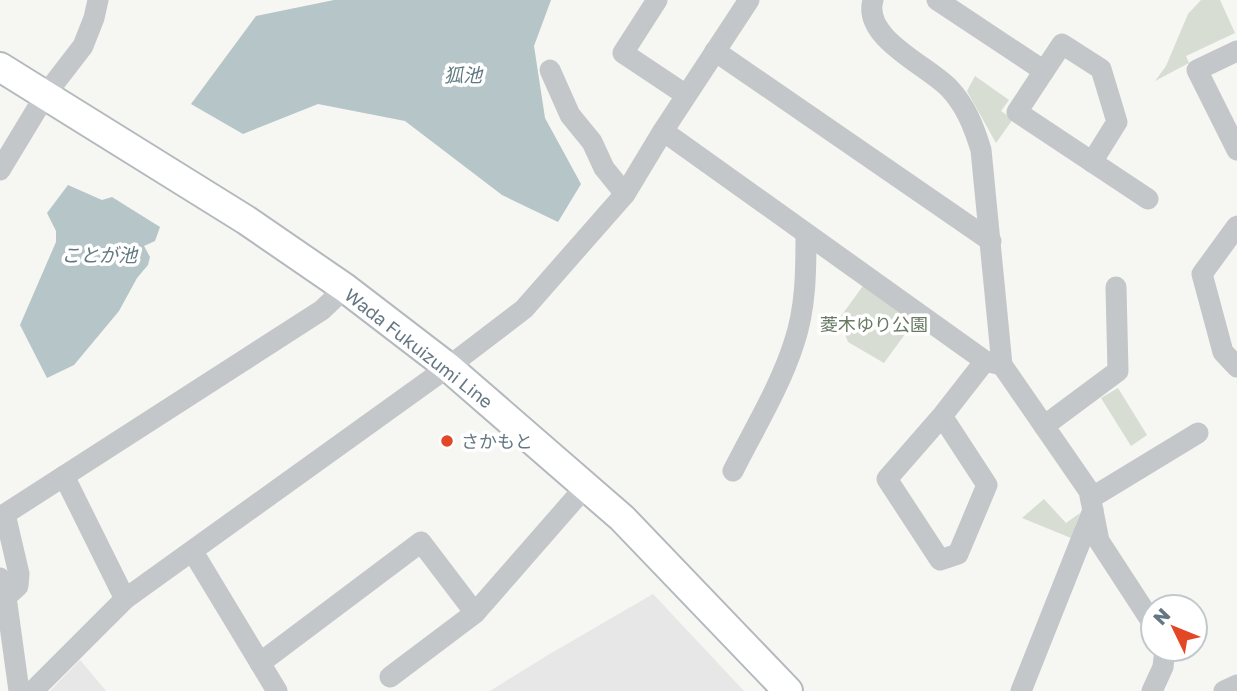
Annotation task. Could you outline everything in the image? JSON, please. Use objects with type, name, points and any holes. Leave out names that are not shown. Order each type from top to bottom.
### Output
[{"type":"main road","name":"Wada Fukuizumi Line","points":[[0,67],[246,220],[345,288],[448,368],[631,527],[788,691]]},
{"type":"street","points":[[0,170],[46,94],[83,46],[98,0]]},
{"type":"street","points":[[657,0],[622,53],[686,95]]},
{"type":"street","points":[[33,691],[125,599],[448,368],[524,309],[625,194],[749,0]]},
{"type":"street","points":[[873,0],[873,22],[881,34],[948,87],[961,102],[981,150],[991,241],[993,363],[942,416],[887,479],[940,560],[958,554],[987,485],[942,416]]},
{"type":"street","points":[[937,0],[1044,71]]},
{"type":"street","points":[[1092,162],[1118,122],[1101,69],[1062,44],[1017,112],[1092,162],[1148,199]]},
{"type":"street","points":[[715,51],[991,241]]},
{"type":"street","points":[[1237,51],[1197,70],[1237,150]]},
{"type":"street","points":[[550,69],[570,115],[592,142],[604,167],[625,194]]},
{"type":"street","points":[[663,131],[993,363],[1044,426],[1089,491],[1099,541],[1139,602]]},
{"type":"street","points":[[1237,226],[1202,274],[1223,352],[1237,367]]},
{"type":"street","points":[[733,471],[795,342],[806,282],[806,234]]},
{"type":"street","points":[[1044,426],[1118,371],[1116,287]]},
{"type":"street","points":[[19,691],[3,587],[18,586],[19,574],[5,514],[322,310],[345,288]]},
{"type":"street","points":[[1021,691],[1092,504],[1198,433]]},
{"type":"street","points":[[64,476],[125,599]]},
{"type":"street","points":[[390,677],[475,613],[586,486]]},
{"type":"street","points":[[260,663],[421,542],[475,613]]},
{"type":"street","points":[[193,552],[277,691]]},
{"type":"street","points":[[1153,691],[1163,663]]},
{"type":"street","points":[[1223,691],[1237,685]]},
{"type":"shaded area","points":[[653,594],[744,691],[490,691],[548,655]]},
{"type":"shaded area","points":[[80,660],[106,691],[50,691]]},
{"type":"green space","points":[[1201,0],[1220,0],[1235,33],[1186,56],[1189,63],[1155,81],[1166,66],[1188,14]]},
{"type":"green space","points":[[975,76],[1009,100],[1001,111],[1013,119],[996,143],[967,91]]},
{"type":"green space","name":"菱木ゆり公園","points":[[865,283],[916,319],[884,363],[848,342],[839,319]]},
{"type":"green space","points":[[1118,388],[1147,435],[1131,446],[1101,398]]},
{"type":"green space","points":[[1044,499],[1066,523],[1080,513],[1071,538],[1022,518]]},
{"type":"water","name":"狐池","points":[[334,0],[551,0],[534,46],[545,118],[581,184],[558,222],[502,195],[405,121],[318,104],[243,134],[191,104],[256,16]]},
{"type":"water","name":"ことが池","points":[[68,185],[102,200],[112,197],[160,227],[155,241],[144,246],[150,257],[148,265],[137,278],[119,311],[74,365],[47,378],[20,325],[56,242],[56,231],[47,213]]},
{"type":"place","name":"さかもと","points":[[447,441]]}]
